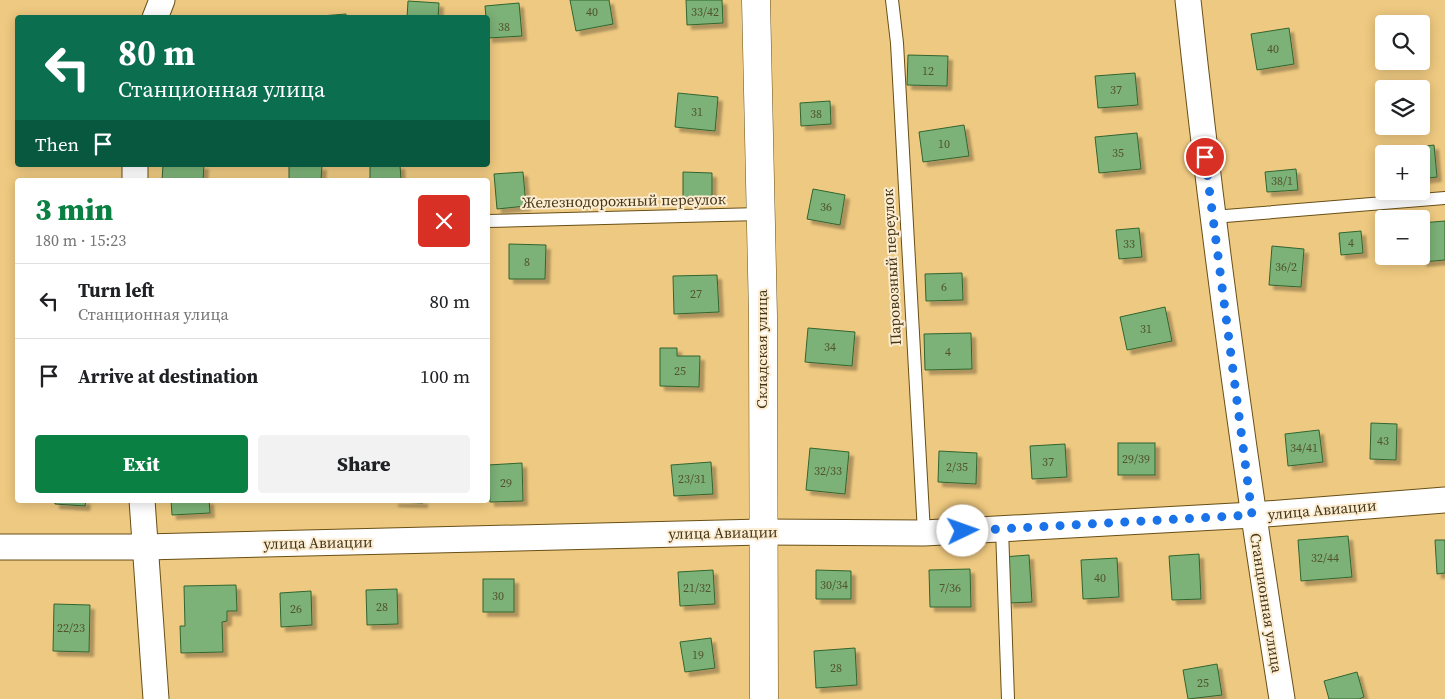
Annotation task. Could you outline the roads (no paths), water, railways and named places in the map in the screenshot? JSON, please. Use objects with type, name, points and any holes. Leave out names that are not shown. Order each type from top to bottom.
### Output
[{"type":"street","points":[[157,15],[162,0]]},
{"type":"street","name":"Складская улица","points":[[756,0],[763,316],[762,532],[764,699]]},
{"type":"street","name":"Станционная улица","points":[[1188,0],[1213,217],[1252,515],[1282,699]]},
{"type":"street","name":"улица Авиации","points":[[0,547],[145,547],[762,532],[924,533],[1252,515],[1445,500]]},
{"type":"street","points":[[142,503],[156,699]]},
{"type":"lane","name":"Паровозный переулок","points":[[892,0],[924,533]]},
{"type":"lane","points":[[1213,217],[1445,198]]},
{"type":"lane","name":"Железнодорожный переулок","points":[[490,221],[760,214]]},
{"type":"lane","points":[[1002,529],[1008,699]]}]
